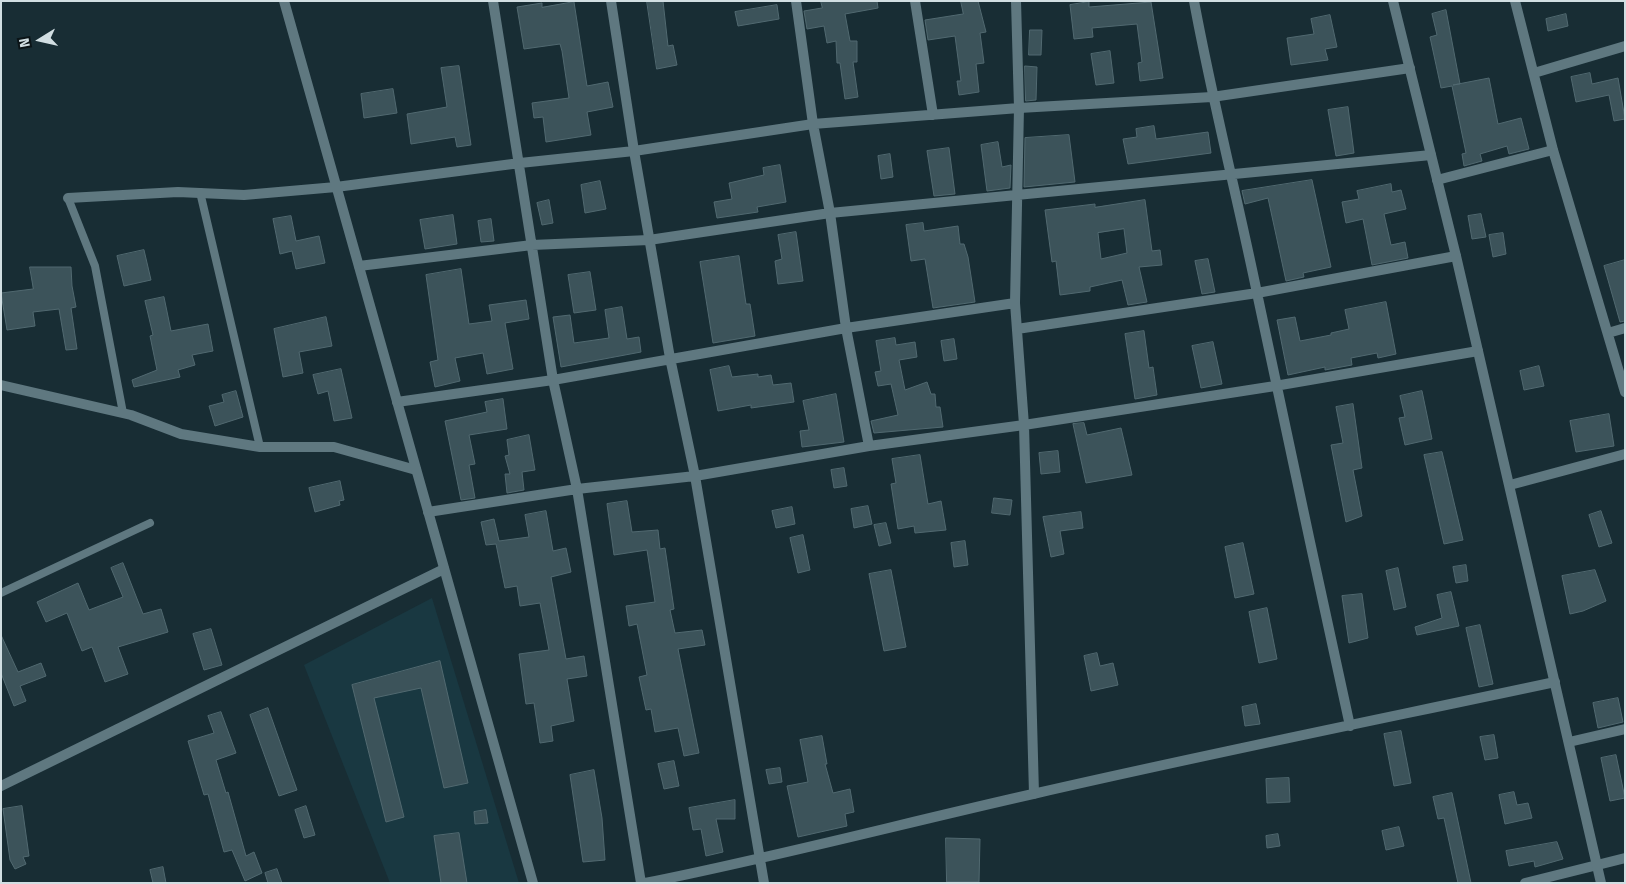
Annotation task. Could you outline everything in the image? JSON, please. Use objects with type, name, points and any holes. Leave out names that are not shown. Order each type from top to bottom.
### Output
[{"type":"street","points":[[284,1],[533,883]]},
{"type":"street","points":[[494,1],[553,380],[577,489],[640,883]]},
{"type":"street","points":[[611,1],[649,240],[670,358],[695,476],[764,883]]},
{"type":"street","points":[[796,1],[813,124],[830,213],[846,328],[869,446]]},
{"type":"street","points":[[915,1],[933,114]]},
{"type":"street","points":[[1016,1],[1019,108],[1015,303],[1024,425],[1034,794]]},
{"type":"street","points":[[1194,1],[1212,97],[1257,293],[1275,386],[1350,726]]},
{"type":"street","points":[[1393,1],[1456,256],[1601,883]]},
{"type":"street","points":[[1516,1],[1554,150],[1625,392]]},
{"type":"street","points":[[1534,73],[1625,46]]},
{"type":"street","points":[[68,198],[200,192],[244,195],[336,187],[520,162],[634,151],[813,124],[1019,108],[1212,97],[1410,68]]},
{"type":"street","points":[[1437,180],[1554,150]]},
{"type":"street","points":[[359,266],[532,245],[649,240],[830,213],[1431,155]]},
{"type":"street","points":[[1017,329],[1257,293],[1456,256]]},
{"type":"street","points":[[397,402],[553,380],[846,328],[1015,303]]},
{"type":"street","points":[[1608,333],[1625,328]]},
{"type":"street","points":[[428,512],[577,489],[695,476],[869,446],[1024,425],[1275,386],[1478,351]]},
{"type":"street","points":[[1,384],[123,413],[181,434],[260,447],[334,447],[416,470]]},
{"type":"street","points":[[1510,485],[1625,454]]},
{"type":"street","points":[[1,786],[444,569]]},
{"type":"street","points":[[646,883],[760,860],[864,832],[1034,794],[1556,682]]},
{"type":"street","points":[[1569,742],[1625,729]]},
{"type":"street","points":[[1525,883],[1625,858]]},
{"type":"lane","points":[[200,192],[260,447]]},
{"type":"lane","points":[[68,198],[95,266],[123,413]]},
{"type":"lane","points":[[1,593],[150,523]]},
{"type":"shaded area","points":[[432,598],[519,883],[390,883],[304,665]]},
{"type":"building","points":[[647,1],[663,1],[668,46],[673,45],[677,65],[657,69]]},
{"type":"building","points":[[821,1],[877,1],[878,8],[845,14],[850,41],[857,41],[857,62],[853,62],[858,97],[845,99],[840,63],[837,63],[836,41],[827,43],[824,26],[807,29],[804,11],[822,8]]},
{"type":"building","points":[[961,1],[978,1],[986,32],[980,33],[984,63],[976,64],[979,92],[959,95],[957,81],[961,81],[955,36],[928,40],[925,20],[963,14]]},
{"type":"building","points":[[574,2],[587,86],[608,82],[613,107],[587,112],[591,135],[546,142],[543,117],[534,118],[532,103],[569,98],[562,51],[560,44],[524,49],[517,7],[542,3],[542,7]]},
{"type":"building","points":[[1089,2],[1089,7],[1151,2],[1163,78],[1140,81],[1138,63],[1142,62],[1137,24],[1092,28],[1093,37],[1074,39],[1070,5]]},
{"type":"building","points":[[777,5],[779,19],[738,26],[735,12]]},
{"type":"building","points":[[1446,10],[1460,84],[1489,78],[1498,124],[1521,118],[1529,149],[1509,154],[1507,146],[1480,154],[1482,161],[1464,166],[1462,154],[1466,153],[1452,86],[1441,88],[1430,37],[1437,35],[1432,14]]},
{"type":"building","points":[[1566,14],[1568,26],[1548,31],[1546,19]]},
{"type":"building","points":[[1330,15],[1337,47],[1325,49],[1328,60],[1291,65],[1287,38],[1314,34],[1311,19]]},
{"type":"building","points":[[1030,30],[1042,30],[1041,55],[1029,55]]},
{"type":"building","points":[[1110,51],[1114,83],[1096,85],[1091,54]]},
{"type":"building","points":[[459,66],[471,145],[457,147],[455,137],[411,144],[407,114],[447,107],[441,68]]},
{"type":"building","points":[[1025,66],[1037,67],[1036,100],[1026,101]]},
{"type":"building","points":[[1590,73],[1592,84],[1618,78],[1625,119],[1614,121],[1609,95],[1576,102],[1571,77]]},
{"type":"building","points":[[393,89],[397,113],[364,118],[361,94]]},
{"type":"building","points":[[1348,107],[1354,153],[1336,156],[1328,110]]},
{"type":"building","points":[[1154,126],[1156,139],[1208,132],[1211,153],[1128,164],[1123,139],[1137,137],[1136,129]]},
{"type":"building","points":[[1069,135],[1075,182],[1024,187],[1025,138]]},
{"type":"building","points":[[998,142],[1002,167],[1011,165],[1010,188],[987,191],[981,145]]},
{"type":"building","points":[[949,148],[955,194],[934,196],[927,151]]},
{"type":"building","points":[[890,154],[893,177],[881,179],[878,156]]},
{"type":"building","points":[[780,165],[786,202],[757,207],[758,212],[717,218],[714,202],[732,199],[729,183],[764,175],[763,168]]},
{"type":"building","points":[[1312,180],[1331,267],[1303,273],[1304,277],[1286,281],[1268,198],[1245,204],[1242,191]]},
{"type":"building","points":[[600,181],[606,209],[585,213],[581,185]]},
{"type":"building","points":[[1391,184],[1392,192],[1401,190],[1406,209],[1384,214],[1391,245],[1405,242],[1408,258],[1372,265],[1363,219],[1346,223],[1342,202],[1359,199],[1357,191]]},
{"type":"building","points":[[549,200],[553,223],[542,225],[537,203]]},
{"type":"building","points":[[1145,200],[1152,251],[1160,250],[1162,265],[1139,267],[1147,302],[1128,305],[1122,280],[1090,287],[1090,291],[1060,295],[1056,261],[1052,262],[1045,210],[1095,204],[1095,207]],"holes":[[[1124,229],[1127,253],[1101,259],[1098,233]]]},
{"type":"building","points":[[1481,214],[1486,237],[1472,239],[1468,216]]},
{"type":"building","points":[[453,215],[457,244],[425,249],[420,220]]},
{"type":"building","points":[[291,216],[296,241],[319,236],[325,263],[296,269],[292,251],[280,254],[273,219]]},
{"type":"building","points":[[491,219],[494,241],[481,242],[478,221]]},
{"type":"building","points":[[923,223],[924,231],[958,226],[960,244],[964,244],[968,257],[975,302],[933,308],[925,259],[911,261],[906,225]]},
{"type":"building","points":[[796,232],[803,281],[778,284],[775,261],[782,259],[778,235]]},
{"type":"building","points":[[1503,233],[1506,254],[1493,257],[1489,235]]},
{"type":"building","points":[[144,250],[151,280],[124,286],[117,256]]},
{"type":"building","points":[[739,256],[746,304],[750,304],[755,336],[713,343],[700,262]]},
{"type":"building","points":[[1208,259],[1215,292],[1202,294],[1195,261]]},
{"type":"building","points":[[1625,260],[1625,321],[1620,322],[1604,266]]},
{"type":"building","points":[[30,267],[71,267],[76,307],[71,308],[77,349],[66,350],[59,309],[33,312],[35,326],[7,330],[1,293],[33,289]]},
{"type":"building","points":[[461,269],[469,324],[492,321],[489,305],[526,300],[529,319],[505,323],[513,369],[487,374],[483,353],[455,358],[460,381],[435,387],[430,362],[438,360],[426,275]]},
{"type":"building","points":[[590,272],[596,310],[574,313],[568,275]]},
{"type":"building","points":[[164,297],[171,331],[208,324],[213,351],[192,355],[195,365],[178,370],[180,377],[134,387],[132,380],[157,370],[150,336],[153,335],[145,301]]},
{"type":"building","points":[[1386,302],[1396,354],[1378,358],[1377,353],[1351,358],[1352,365],[1325,370],[1325,367],[1288,375],[1277,320],[1295,317],[1300,341],[1331,335],[1331,333],[1349,329],[1345,310]]},
{"type":"building","points":[[622,307],[627,339],[639,337],[641,352],[561,367],[553,317],[570,315],[574,343],[609,338],[605,310]]},
{"type":"building","points":[[326,317],[332,346],[299,352],[303,373],[283,377],[274,329]]},
{"type":"building","points":[[1144,331],[1149,368],[1153,367],[1157,395],[1135,399],[1125,334]]},
{"type":"building","points":[[895,338],[896,345],[915,342],[917,357],[899,360],[905,390],[927,382],[931,394],[935,394],[936,407],[940,407],[943,427],[874,433],[871,421],[898,415],[891,384],[878,386],[875,372],[881,371],[876,341]]},
{"type":"building","points":[[954,339],[957,359],[944,361],[941,341]]},
{"type":"building","points":[[1213,342],[1222,384],[1201,388],[1192,346]]},
{"type":"building","points":[[729,366],[732,377],[758,374],[758,377],[771,375],[773,385],[791,383],[794,402],[751,408],[751,405],[718,411],[710,370]]},
{"type":"building","points":[[1539,366],[1544,386],[1524,390],[1520,371]]},
{"type":"building","points":[[341,369],[352,418],[334,421],[328,391],[318,394],[313,375]]},
{"type":"building","points":[[236,391],[243,417],[215,426],[209,406],[224,402],[222,395]]},
{"type":"building","points":[[1422,391],[1432,439],[1405,445],[1399,418],[1405,417],[1400,396]]},
{"type":"building","points":[[836,394],[844,442],[802,447],[800,431],[809,430],[803,401]]},
{"type":"building","points":[[503,399],[507,429],[469,435],[475,464],[469,465],[475,498],[461,500],[445,421],[487,412],[485,402]]},
{"type":"building","points":[[1353,404],[1362,468],[1353,470],[1362,516],[1346,522],[1331,445],[1343,443],[1336,407]]},
{"type":"building","points":[[1609,414],[1614,446],[1576,452],[1570,421]]},
{"type":"building","points":[[1084,423],[1087,435],[1121,428],[1132,475],[1086,483],[1073,424]]},
{"type":"building","points":[[529,435],[535,470],[522,472],[524,490],[507,493],[505,474],[510,474],[505,456],[509,455],[507,440]]},
{"type":"building","points":[[1058,451],[1060,472],[1041,474],[1039,453]]},
{"type":"building","points":[[1442,452],[1463,540],[1444,544],[1424,455]]},
{"type":"building","points":[[920,455],[928,504],[941,501],[946,530],[915,533],[914,526],[898,529],[891,484],[896,483],[892,459]]},
{"type":"building","points":[[844,468],[847,486],[834,488],[831,470]]},
{"type":"building","points":[[340,481],[344,500],[339,501],[340,505],[315,512],[309,488]]},
{"type":"building","points":[[994,498],[1012,500],[1010,515],[992,513]]},
{"type":"building","points":[[627,501],[632,532],[658,530],[660,549],[665,548],[674,609],[670,610],[675,633],[702,630],[705,645],[678,649],[699,753],[684,756],[678,728],[655,732],[651,709],[646,710],[639,677],[647,675],[637,624],[629,626],[626,606],[655,602],[647,550],[614,555],[607,504]]},
{"type":"building","points":[[868,506],[872,524],[854,528],[851,509]]},
{"type":"building","points":[[792,507],[795,524],[776,528],[772,511]]},
{"type":"building","points":[[546,511],[553,551],[566,548],[571,572],[551,577],[566,659],[584,656],[587,676],[567,679],[574,721],[551,726],[553,741],[540,743],[534,703],[526,704],[519,654],[549,650],[540,603],[520,606],[517,586],[505,588],[496,544],[486,545],[481,522],[494,519],[499,541],[529,537],[525,515]]},
{"type":"building","points":[[1601,511],[1612,543],[1599,547],[1589,515]]},
{"type":"building","points":[[1081,512],[1083,528],[1060,531],[1064,554],[1051,557],[1043,517]]},
{"type":"building","points":[[886,523],[891,543],[879,546],[874,525]]},
{"type":"building","points":[[803,535],[810,570],[798,573],[790,538]]},
{"type":"building","points":[[965,541],[968,565],[954,567],[951,543]]},
{"type":"building","points":[[1243,543],[1254,594],[1235,598],[1225,547]]},
{"type":"building","points":[[123,563],[143,614],[161,609],[168,632],[118,647],[128,674],[105,682],[92,647],[82,651],[67,613],[46,622],[37,602],[78,583],[89,610],[123,597],[111,568]]},
{"type":"building","points":[[1466,565],[1468,581],[1456,583],[1453,567]]},
{"type":"building","points":[[1398,568],[1406,607],[1394,610],[1386,571]]},
{"type":"building","points":[[891,570],[906,647],[884,651],[869,574]]},
{"type":"building","points":[[1595,570],[1606,601],[1583,611],[1570,614],[1562,576]]},
{"type":"building","points":[[1451,592],[1459,626],[1417,635],[1415,627],[1442,618],[1437,595]]},
{"type":"building","points":[[1362,594],[1368,638],[1349,643],[1342,596]]},
{"type":"building","points":[[1267,608],[1277,659],[1259,663],[1249,612]]},
{"type":"building","points":[[1480,625],[1493,684],[1479,687],[1466,628]]},
{"type":"building","points":[[211,629],[222,665],[204,670],[193,634]]},
{"type":"building","points":[[1,635],[18,672],[41,663],[46,676],[20,686],[26,701],[14,706],[1,673]]},
{"type":"building","points":[[1097,653],[1100,666],[1113,663],[1118,685],[1091,691],[1084,656]]},
{"type":"building","points":[[440,661],[468,783],[444,788],[421,688],[374,698],[404,817],[386,822],[352,685]]},
{"type":"building","points":[[1618,698],[1623,722],[1598,728],[1593,703]]},
{"type":"building","points":[[1256,704],[1260,724],[1245,726],[1242,707]]},
{"type":"building","points":[[268,708],[297,790],[279,796],[250,715]]},
{"type":"building","points":[[221,712],[236,753],[216,760],[226,793],[228,792],[246,856],[254,852],[262,873],[245,881],[232,850],[224,852],[208,794],[204,795],[188,741],[214,733],[208,716]]},
{"type":"building","points":[[1401,731],[1411,783],[1394,786],[1384,734]]},
{"type":"building","points":[[1494,735],[1498,758],[1485,760],[1480,737]]},
{"type":"building","points":[[822,736],[827,764],[825,764],[833,793],[850,789],[854,812],[845,814],[847,826],[798,837],[787,786],[808,782],[800,740]]},
{"type":"building","points":[[1616,755],[1625,798],[1610,801],[1601,758]]},
{"type":"building","points":[[674,761],[679,786],[664,789],[658,764]]},
{"type":"building","points":[[780,768],[782,782],[769,784],[766,770]]},
{"type":"building","points":[[594,770],[602,818],[605,860],[583,862],[570,775]]},
{"type":"building","points":[[1289,778],[1290,802],[1267,803],[1266,779]]},
{"type":"building","points":[[1514,792],[1517,805],[1528,803],[1532,818],[1505,824],[1499,795]]},
{"type":"building","points":[[1452,793],[1471,883],[1458,883],[1444,818],[1438,819],[1433,797]]},
{"type":"building","points":[[735,800],[735,819],[716,819],[723,852],[706,856],[701,829],[693,830],[689,808]]},
{"type":"building","points":[[22,806],[29,856],[23,857],[26,864],[15,869],[10,860],[3,809]]},
{"type":"building","points":[[306,806],[315,835],[304,838],[295,810]]},
{"type":"building","points":[[486,810],[488,823],[475,824],[474,812]]},
{"type":"building","points":[[1399,827],[1404,846],[1386,850],[1382,831]]},
{"type":"building","points":[[459,833],[467,883],[441,883],[434,836]]},
{"type":"building","points":[[1278,834],[1280,846],[1267,848],[1266,836]]},
{"type":"building","points":[[946,838],[980,839],[979,882],[947,882]]},
{"type":"building","points":[[1557,842],[1563,859],[1535,867],[1534,861],[1509,866],[1506,851]]},
{"type":"building","points":[[163,867],[166,883],[153,883],[150,870]]},
{"type":"building","points":[[277,869],[282,883],[268,883],[265,873]]}]
